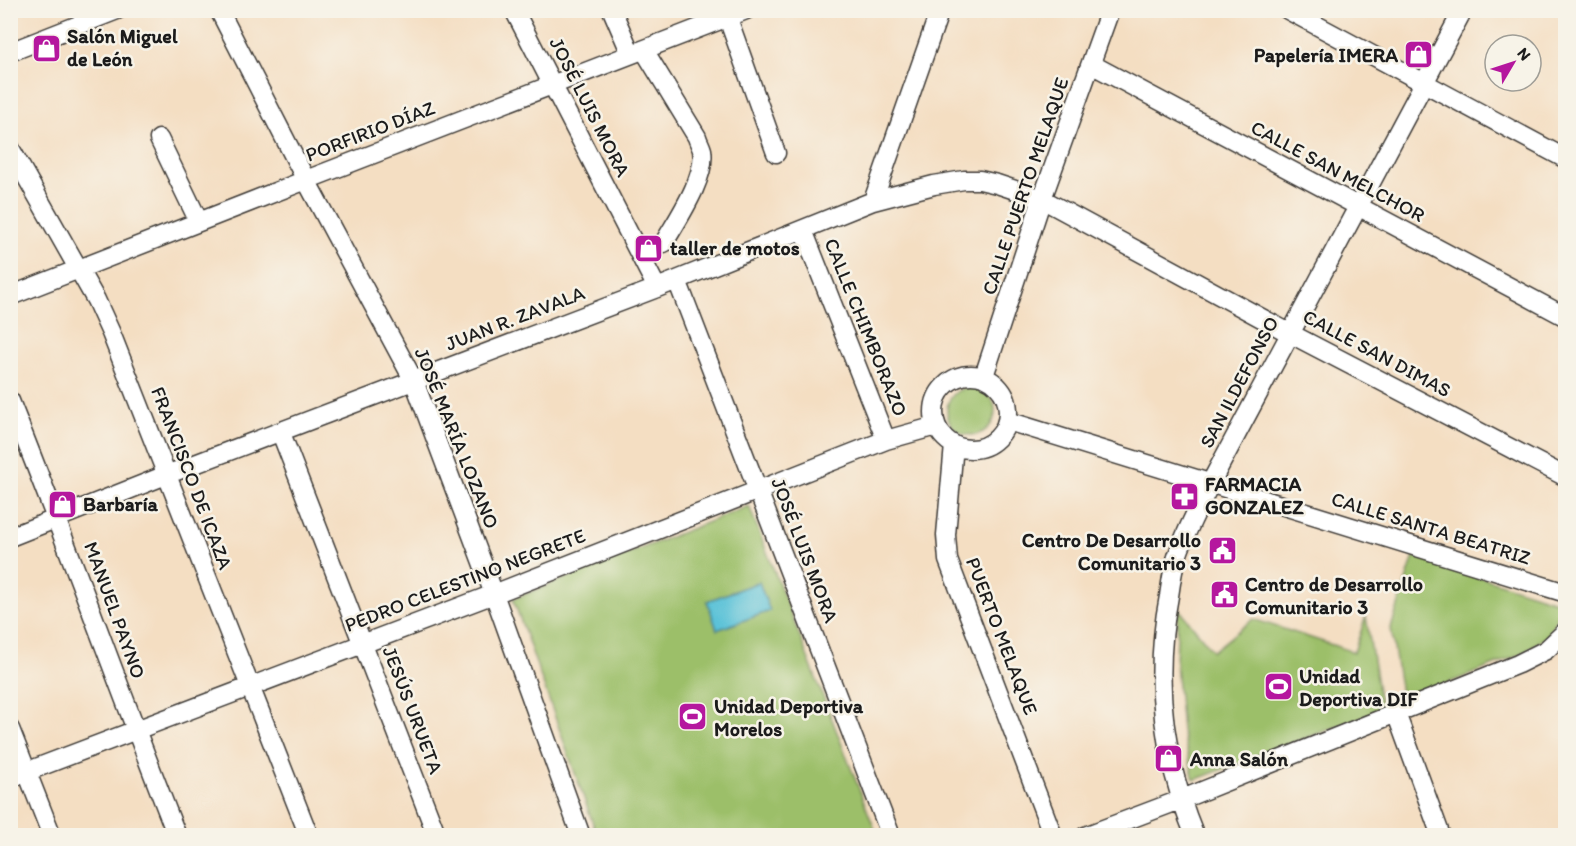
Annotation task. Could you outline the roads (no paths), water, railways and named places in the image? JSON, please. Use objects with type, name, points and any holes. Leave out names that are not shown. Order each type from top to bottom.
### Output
[{"type":"street","points":[[10,52],[117,10]]},
{"type":"street","name":"JOSÉ MARÍA LOZANO","points":[[219,10],[306,180],[414,381],[581,836]]},
{"type":"street","name":"JOSÉ LUIS MORA","points":[[514,10],[657,288]]},
{"type":"street","points":[[612,10],[638,52],[697,136],[702,151],[702,163],[692,193],[664,243]]},
{"type":"street","name":"PORFIRIO DÍAZ","points":[[10,296],[638,52],[727,14],[746,10]]},
{"type":"street","points":[[873,201],[940,10]]},
{"type":"street","name":"CALLE PUERTO MELAQUE","points":[[984,376],[1042,199],[1110,10]]},
{"type":"street","points":[[1288,10],[1566,159]]},
{"type":"street","name":"SAN ILDEFONSO","points":[[1195,836],[1180,800],[1170,759],[1162,702],[1164,620],[1181,544],[1210,484],[1463,10]]},
{"type":"street","points":[[727,14],[776,153]]},
{"type":"street","name":"CALLE SAN MELCHOR","points":[[1091,64],[1566,317]]},
{"type":"street","points":[[159,140],[199,222]]},
{"type":"street","name":"FRANCISCO DE ICAZA","points":[[10,148],[79,269],[111,333],[309,836]]},
{"type":"street","name":"JUAN R. ZAVALA","points":[[10,537],[166,475],[657,288],[873,201],[934,184],[980,180],[1042,199]]},
{"type":"street","name":"CALLE SAN DIMAS","points":[[1042,199],[1291,334],[1566,477]]},
{"type":"street","name":"CALLE CHIMBORAZO","points":[[803,230],[886,440]]},
{"type":"street","name":"JOSÉ LUIS MORA","points":[[676,280],[891,836]]},
{"type":"street","points":[[970,374],[984,376],[996,383],[1005,394],[1009,407],[1008,421],[1002,434],[993,443],[981,448],[967,449],[954,445],[941,434],[936,426],[933,412],[936,398],[944,385],[956,377],[970,374]]},
{"type":"street","name":"MANUEL PAYNO","points":[[10,401],[58,519],[135,730],[177,836]]},
{"type":"street","name":"CALLE SANTA BEATRIZ","points":[[1008,421],[1566,593]]},
{"type":"street","name":"PEDRO CELESTINO NEGRETE","points":[[19,775],[494,594],[886,440],[936,426]]},
{"type":"street","name":"JESÚS URUETA","points":[[281,433],[437,836]]},
{"type":"street","name":"PUERTO MELAQUE","points":[[954,445],[946,535],[948,560],[1053,836]]},
{"type":"street","points":[[1085,836],[1518,664],[1546,650],[1566,631]]},
{"type":"street","points":[[1396,712],[1441,836]]},
{"type":"street","points":[[10,729],[19,775],[52,836]]},
{"type":"water","points":[[759,582],[770,611],[717,630],[707,601]]},
{"type":"place","name":"Salón Miguel de León","points":[[46,48]]},
{"type":"place","name":"Papelería IMERA","points":[[1419,55]]},
{"type":"place","name":"taller de motos","points":[[649,248]]},
{"type":"place","name":"FARMACIA GONZALEZ","points":[[1184,496]]},
{"type":"place","name":"Barbaría","points":[[62,504]]},
{"type":"place","name":"Centro De Desarrollo Comunitario 3","points":[[1222,551]]},
{"type":"place","name":"Centro de Desarrollo Comunitario 3","points":[[1224,595]]},
{"type":"place","name":"Unidad Deportiva DIF","points":[[1278,687]]},
{"type":"place","name":"Unidad Deportiva Morelos","points":[[693,717]]},
{"type":"place","name":"Anna Salón","points":[[1169,759]]}]
